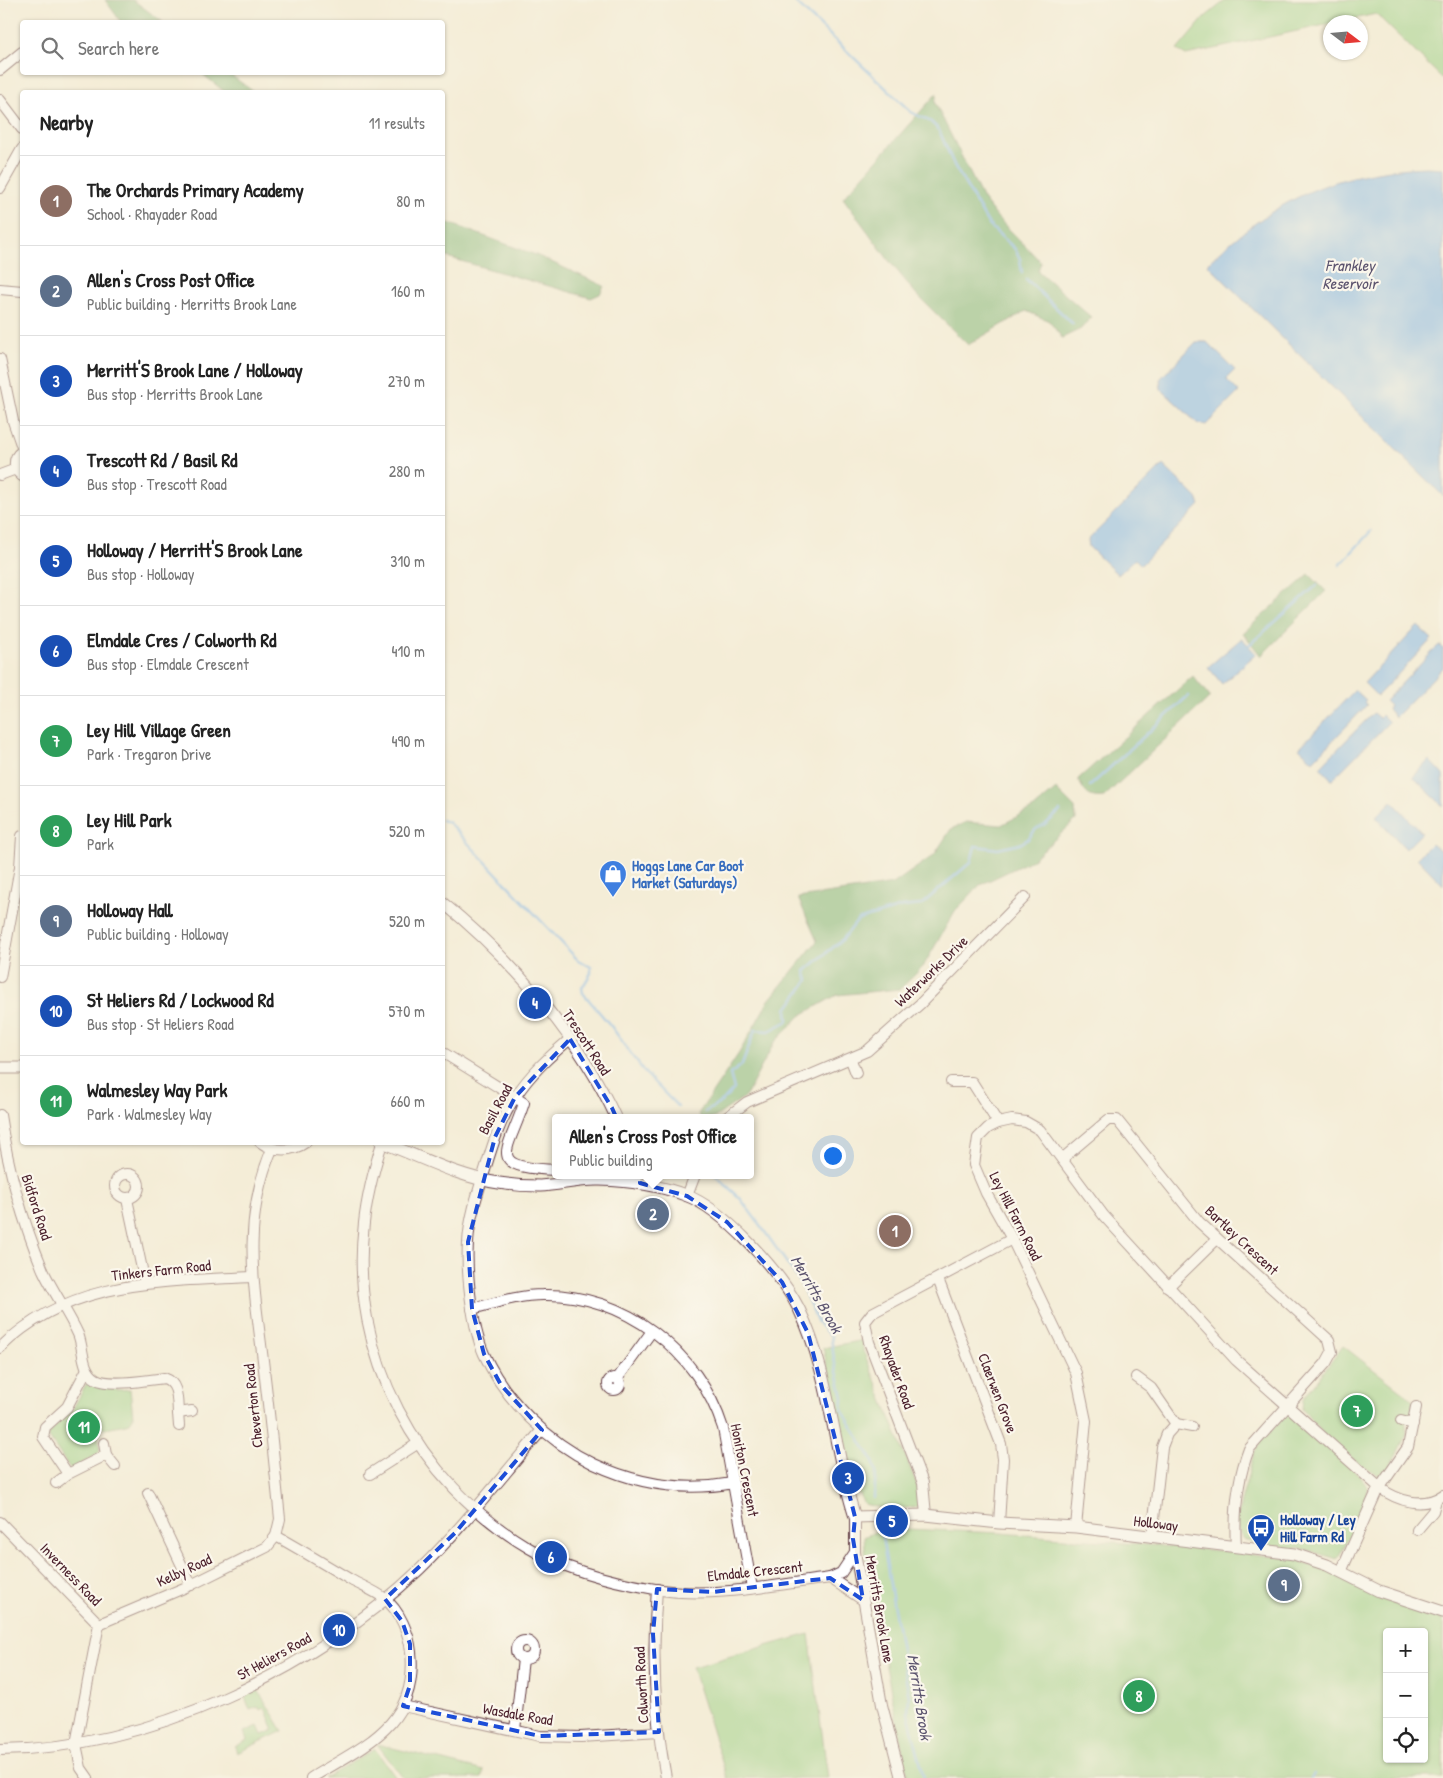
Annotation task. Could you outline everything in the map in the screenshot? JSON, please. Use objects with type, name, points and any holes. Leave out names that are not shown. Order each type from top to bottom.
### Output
[{"type":"street","points":[[0,70],[20,54]]},
{"type":"street","points":[[0,100],[20,126]]},
{"type":"street","points":[[0,188],[20,153]]},
{"type":"street","points":[[0,288],[20,292]]},
{"type":"street","points":[[0,359],[13,421],[20,441]]},
{"type":"street","points":[[0,475],[19,472],[16,458],[20,453]]},
{"type":"street","points":[[0,977],[20,872]]},
{"type":"street","name":"Waterworks Drive","points":[[731,1114],[746,1102],[850,1060],[867,1051],[920,1004],[1025,897]]},
{"type":"street","name":"Trescott Road","points":[[445,905],[524,979],[570,1039],[614,1114]]},
{"type":"street","name":"Basil Road","points":[[570,1039],[543,1063],[515,1097],[495,1137],[482,1179],[468,1242],[472,1309],[484,1354],[497,1377],[542,1430],[583,1459],[628,1479],[665,1487],[686,1488],[733,1483]]},
{"type":"street","points":[[445,1054],[524,1103],[507,1144],[506,1154],[512,1164],[517,1167],[552,1170]]},
{"type":"street","points":[[850,1060],[856,1073]]},
{"type":"street","points":[[0,1068],[20,1068]]},
{"type":"street","points":[[951,1082],[972,1082],[998,1123],[1012,1120],[1026,1122],[1040,1130],[1104,1216],[1236,1360],[1380,1488],[1403,1501],[1439,1498],[1433,1511],[1417,1530]]},
{"type":"street","name":"Bidford Road","points":[[0,1116],[14,1188],[44,1271],[78,1335],[87,1369]]},
{"type":"street","name":"Bartley Crescent","points":[[1062,1159],[1108,1120],[1117,1120],[1199,1222],[1329,1340],[1332,1352],[1326,1363],[1249,1450],[1242,1466],[1237,1499],[1236,1547]]},
{"type":"street","name":"Ley Hill Farm Road","points":[[998,1123],[988,1128],[978,1138],[974,1164],[986,1193],[1012,1238],[1076,1373],[1086,1421],[1076,1528]]},
{"type":"street","points":[[266,1145],[272,1148],[293,1149],[300,1145]]},
{"type":"street","name":"Elmdale Crescent","points":[[380,1145],[370,1182],[363,1224],[362,1276],[369,1332],[381,1375],[396,1408],[417,1444],[447,1481],[474,1509],[529,1548],[557,1562],[611,1580],[658,1590],[713,1592],[830,1578]]},
{"type":"street","name":"Merritts Brook Lane","points":[[387,1145],[482,1179],[538,1186],[571,1179],[640,1179],[686,1196],[727,1222],[752,1246],[782,1282],[798,1308],[816,1359],[855,1517],[855,1552],[882,1706],[901,1778]]},
{"type":"street","name":"Cheverton Road","points":[[272,1148],[259,1188],[254,1214],[252,1277],[280,1519],[276,1536]]},
{"type":"street","points":[[686,1196],[692,1179]]},
{"type":"street","points":[[127,1198],[145,1283]]},
{"type":"street","name":"Rhayader Road","points":[[926,1515],[923,1484],[869,1342],[866,1322],[872,1313],[1012,1238]]},
{"type":"street","points":[[1168,1287],[1217,1239]]},
{"type":"street","name":"Tinkers Farm Road","points":[[0,1348],[16,1332],[38,1316],[61,1304],[98,1292],[145,1283],[252,1277]]},
{"type":"street","name":"Claerwen Grove","points":[[938,1279],[1001,1444],[1003,1459],[1000,1523]]},
{"type":"street","name":"Honiton Crescent","points":[[472,1309],[511,1299],[544,1295],[596,1302],[640,1321],[681,1356],[700,1381],[718,1413],[752,1588]]},
{"type":"street","points":[[618,1379],[652,1331]]},
{"type":"street","points":[[68,1474],[42,1437],[45,1427],[67,1407],[87,1369],[95,1379],[106,1382],[164,1378],[171,1380],[175,1385],[180,1426]]},
{"type":"street","points":[[1136,1378],[1151,1388],[1176,1424],[1192,1427]]},
{"type":"street","points":[[1341,1572],[1359,1528],[1380,1488],[1408,1447],[1416,1407]]},
{"type":"street","points":[[178,1413],[192,1412]]},
{"type":"street","points":[[1401,1421],[1413,1424]]},
{"type":"street","points":[[1152,1537],[1162,1447],[1168,1434],[1176,1424]]},
{"type":"street","name":"St Heliers Road","points":[[0,1750],[29,1750],[76,1744],[137,1729],[241,1692],[318,1650],[420,1570],[455,1533],[542,1430]]},
{"type":"street","points":[[104,1443],[106,1455],[115,1466]]},
{"type":"street","points":[[370,1474],[417,1444]]},
{"type":"street","points":[[56,1483],[68,1474],[106,1455]]},
{"type":"street","points":[[148,1493],[191,1585]]},
{"type":"street","name":"Holloway","points":[[855,1517],[926,1515],[1000,1523],[1076,1528],[1294,1554],[1341,1572],[1379,1591],[1443,1612]]},
{"type":"street","name":"Inverness Road","points":[[0,1522],[99,1624],[76,1744]]},
{"type":"street","points":[[276,1536],[385,1599],[402,1621],[410,1644],[412,1664],[410,1685],[403,1706],[393,1723],[373,1742],[311,1778]]},
{"type":"street","name":"Kelby Road","points":[[99,1624],[191,1585],[267,1547],[276,1536]]},
{"type":"street","points":[[855,1552],[841,1572],[830,1578],[864,1600]]},
{"type":"street","name":"Colworth Road","points":[[658,1590],[653,1634],[656,1704],[666,1778]]},
{"type":"street","points":[[515,1730],[523,1659]]},
{"type":"street","name":"Wasdale Road","points":[[403,1706],[540,1736],[581,1737],[659,1732]]},
{"type":"street","points":[[76,1744],[81,1768],[88,1778]]},
{"type":"highlighted area","points":[[570,1039],[612,1108],[640,1171],[640,1183],[687,1196],[727,1222],[782,1282],[808,1333],[855,1517],[853,1539],[863,1600],[830,1578],[713,1592],[657,1589],[653,1634],[659,1732],[540,1736],[403,1706],[410,1685],[410,1644],[402,1621],[385,1599],[455,1533],[542,1430],[501,1385],[484,1354],[472,1309],[468,1242],[495,1137],[515,1097]]},
{"type":"green space","points":[[105,0],[133,0],[160,20],[120,20]]},
{"type":"green space","points":[[1226,0],[1443,0],[1443,79],[1376,14],[1368,16],[1323,15],[1323,25],[1186,55],[1177,50],[1205,17]]},
{"type":"green space","points":[[204,75],[231,75],[251,90],[222,90]]},
{"type":"green space","points":[[937,93],[935,103],[983,199],[997,217],[1041,262],[1038,271],[1091,317],[1081,329],[1062,338],[1049,321],[1026,311],[968,345],[917,295],[843,198]]},
{"type":"green space","points":[[445,222],[536,255],[604,286],[600,294],[591,298],[445,257]]},
{"type":"green space","points":[[1309,574],[1326,591],[1261,656],[1243,633]]},
{"type":"green space","points":[[1193,676],[1210,697],[1104,797],[1094,797],[1088,794],[1078,779]]},
{"type":"green space","points":[[1056,789],[1075,808],[1076,820],[1032,860],[980,885],[955,911],[923,967],[900,989],[837,995],[800,1016],[774,1043],[746,1096],[720,1114],[698,1114],[739,1053],[769,1000],[817,941],[798,898],[893,884],[934,855],[951,829],[966,822],[1001,825],[1034,808]]},
{"type":"green space","points":[[863,1340],[863,1350],[917,1485],[919,1507],[886,1509],[864,1504],[856,1488],[823,1348]]},
{"type":"green space","points":[[1343,1346],[1413,1400],[1411,1413],[1405,1417],[1407,1434],[1386,1474],[1379,1476],[1335,1447],[1368,1487],[1356,1526],[1337,1559],[1297,1547],[1290,1554],[1265,1543],[1252,1543],[1244,1539],[1235,1524],[1254,1453],[1261,1441],[1288,1414],[1331,1443],[1302,1409],[1303,1399]]},
{"type":"green space","points":[[87,1383],[117,1390],[130,1389],[133,1417],[130,1423],[97,1430],[100,1447],[98,1454],[71,1470],[48,1436],[61,1419],[71,1412]]},
{"type":"green space","points":[[883,1528],[1001,1533],[1236,1552],[1293,1559],[1330,1571],[1378,1596],[1443,1619],[1443,1778],[908,1778],[867,1570],[864,1537]]},
{"type":"green space","points":[[809,1634],[828,1778],[727,1778],[692,1667]]},
{"type":"green space","points":[[258,1690],[283,1731],[237,1753],[235,1747],[247,1740],[244,1732],[258,1726],[262,1735],[274,1730],[265,1708],[260,1710],[258,1707],[250,1710],[245,1697]]},
{"type":"green space","points":[[377,1744],[484,1771],[482,1778],[403,1778]]},
{"type":"green space","points":[[375,1749],[396,1778],[325,1778]]},
{"type":"water","name":"Frankley Reservoir","points":[[1427,167],[1443,168],[1443,496],[1207,264],[1232,241],[1257,222],[1282,206],[1308,193],[1334,182],[1363,175]]},
{"type":"water","points":[[1196,342],[1207,342],[1235,370],[1226,379],[1239,392],[1206,425],[1198,424],[1161,389],[1160,379]]},
{"type":"water","points":[[1163,465],[1197,498],[1200,505],[1141,565],[1135,559],[1118,575],[1089,547],[1088,540]]},
{"type":"water","points":[[1418,626],[1432,639],[1377,696],[1364,683]]},
{"type":"water","points":[[1242,638],[1256,654],[1222,684],[1208,667]]},
{"type":"water","points":[[1439,645],[1443,648],[1443,668],[1395,717],[1388,709],[1390,706],[1385,701]]},
{"type":"water","points":[[1355,690],[1366,700],[1364,702],[1367,705],[1313,761],[1299,748]]},
{"type":"water","points":[[1373,713],[1379,718],[1382,715],[1389,722],[1332,780],[1320,767]]},
{"type":"water","points":[[1429,760],[1443,775],[1443,806],[1413,777]]},
{"type":"water","points":[[1392,801],[1422,833],[1406,849],[1376,817]]},
{"type":"water","points":[[1432,843],[1443,853],[1443,885],[1417,858]]},
{"type":"waterway","points":[[793,0],[911,112],[931,122],[939,130],[954,165],[989,225],[1015,249],[1020,259],[1022,273]]},
{"type":"waterway","points":[[1026,279],[1073,324]]},
{"type":"waterway","points":[[1340,565],[1371,531]]},
{"type":"waterway","points":[[1249,645],[1317,585]]},
{"type":"waterway","points":[[1090,786],[1188,696]]},
{"type":"waterway","points":[[705,1112],[723,1101],[734,1089],[730,1074],[742,1065],[755,1030],[769,1031],[788,1021],[787,1009],[808,980],[805,971],[843,939],[858,920],[902,907],[921,905],[971,862],[975,846],[998,849],[1020,844],[1060,811]]},
{"type":"waterway","points":[[445,821],[449,823],[578,960],[591,967],[591,973],[582,988],[583,993],[611,1026],[645,1073],[678,1107]]},
{"type":"waterway","name":"Merritts Brook","points":[[719,1179],[740,1198],[765,1232],[800,1282],[818,1323],[831,1337],[843,1397],[842,1410],[873,1461],[876,1472],[874,1498]]},
{"type":"waterway","name":"Merritts Brook","points":[[881,1531],[909,1697],[908,1712],[924,1778]]},
{"type":"waterway","points":[[1311,1778],[1314,1774]]},
{"type":"place","name":"Hoggs Lane Car Boot Market (Saturdays)","points":[[613,898]]},
{"type":"place","name":"Trescott Rd / Basil Rd","points":[[535,1003]]},
{"type":"place","name":"Allen's Cross Post Office","points":[[653,1214]]},
{"type":"place","name":"The Orchards Primary Academy","points":[[895,1231]]},
{"type":"place","name":"Ley Hill Village Green","points":[[1357,1411]]},
{"type":"place","name":"Walmesley Way Park","points":[[84,1427]]},
{"type":"place","name":"Merritt'S Brook Lane / Holloway","points":[[848,1478]]},
{"type":"place","name":"Holloway / Merritt'S Brook Lane","points":[[892,1521]]},
{"type":"place","name":"Holloway / Ley Hill Farm Rd","points":[[1261,1552]]},
{"type":"place","name":"Elmdale Cres / Colworth Rd","points":[[551,1557]]},
{"type":"place","name":"Holloway Hall","points":[[1284,1585]]},
{"type":"place","name":"St Heliers Rd / Lockwood Rd","points":[[339,1630]]},
{"type":"place","name":"Ley Hill Park","points":[[1139,1696]]}]
